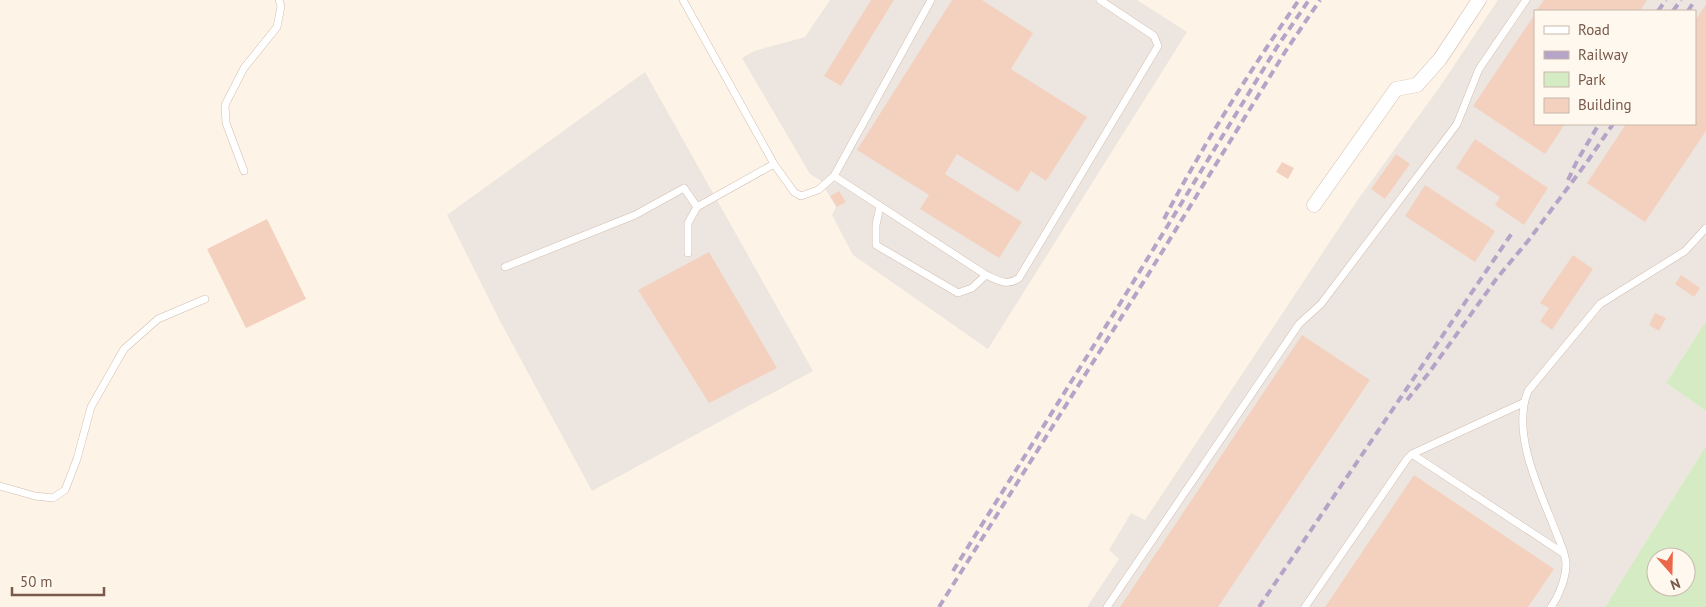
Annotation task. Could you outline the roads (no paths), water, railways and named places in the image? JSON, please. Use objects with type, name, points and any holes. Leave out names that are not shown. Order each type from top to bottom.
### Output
[{"type":"street","points":[[1314,205],[1396,89],[1417,85],[1440,59],[1479,0]]},
{"type":"lane","points":[[244,171],[226,123],[226,105],[244,68],[277,27],[281,6],[279,0]]},
{"type":"lane","points":[[683,0],[774,164],[794,192],[801,196],[818,190],[834,176],[931,0]]},
{"type":"lane","points":[[834,176],[986,275],[1006,284],[1013,282],[1019,278],[1158,46],[1154,36],[1100,0]]},
{"type":"lane","points":[[1107,607],[1299,324],[1321,304],[1457,124],[1480,69],[1526,0]]},
{"type":"lane","points":[[688,253],[688,223],[697,207],[774,164]]},
{"type":"lane","points":[[505,267],[635,215],[684,188],[697,207]]},
{"type":"lane","points":[[880,206],[876,225],[876,245],[958,293],[972,288],[986,275]]},
{"type":"lane","points":[[1551,607],[1564,578],[1566,562],[1532,470],[1522,421],[1523,403],[1528,391],[1600,304],[1686,251],[1706,228]]},
{"type":"lane","points":[[0,486],[35,496],[54,498],[65,490],[77,459],[91,407],[124,349],[158,319],[205,300]]},
{"type":"lane","points":[[1305,607],[1412,454],[1523,403]]},
{"type":"lane","points":[[1412,454],[1564,554]]},
{"type":"railway","points":[[1164,219],[1228,108],[1299,0]]},
{"type":"railway","points":[[953,571],[1277,47],[1309,0]]},
{"type":"railway","points":[[939,607],[1146,278],[1285,52],[1320,0]]},
{"type":"railway","points":[[1659,10],[1666,0]]},
{"type":"railway","points":[[1674,10],[1681,0]]},
{"type":"railway","points":[[1689,10],[1695,0]]},
{"type":"railway","points":[[1568,180],[1598,125]]},
{"type":"railway","points":[[1407,400],[1497,278],[1528,241],[1587,162],[1612,125]]},
{"type":"railway","points":[[1259,607],[1512,233]]}]
